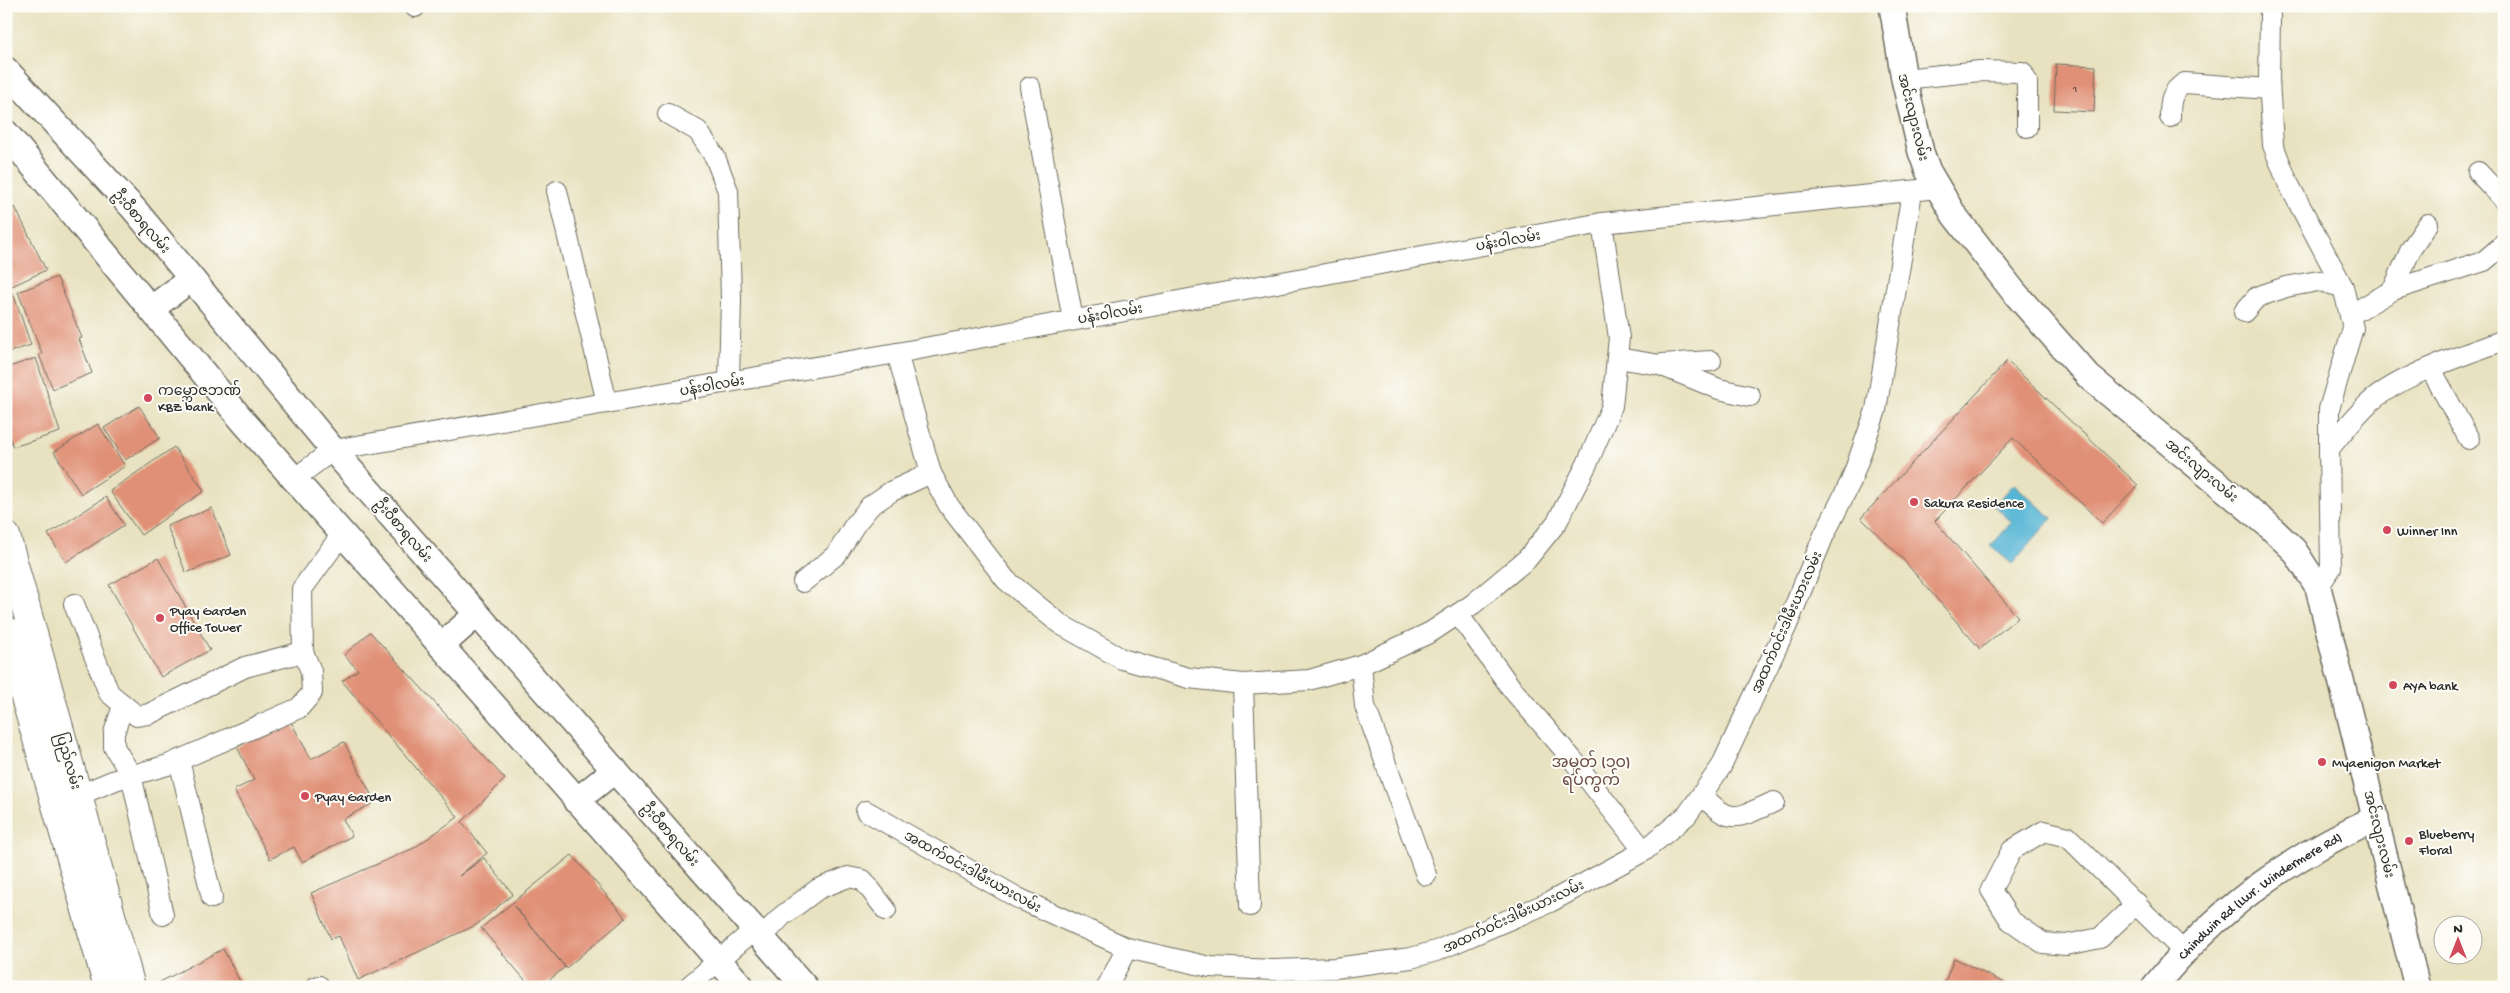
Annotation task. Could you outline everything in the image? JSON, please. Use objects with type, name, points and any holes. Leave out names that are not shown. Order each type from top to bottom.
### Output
[{"type":"highway","name":"ပြည်လမ်း","points":[[6,536],[131,987]]},
{"type":"highway","name":"ပြည်လမ်း","points":[[6,631],[108,987]]},
{"type":"main road","name":"အင်းလျားလမ်း","points":[[1892,6],[1904,79],[1921,152],[1938,188],[1954,215],[2014,292],[2089,377],[2267,524],[2294,550],[2318,587],[2417,987]]},
{"type":"main road","name":"ဦးဝီစာရလမ်း","points":[[6,70],[134,209],[333,450],[806,987]]},
{"type":"main road","points":[[6,133],[294,479],[742,987]]},
{"type":"main road","points":[[151,309],[191,279]]},
{"type":"main road","points":[[441,646],[478,614]]},
{"type":"main road","points":[[576,801],[615,770]]},
{"type":"main road","name":"Chindwin Rd (Lwr. Windermere Rd)","points":[[2154,987],[2183,951],[2217,918],[2274,875],[2327,840],[2376,818]]},
{"type":"street","points":[[2270,15],[2269,89],[2273,145],[2288,183],[2343,287],[2353,328],[2329,408],[2331,568],[2318,587]]},
{"type":"street","points":[[1904,79],[1980,71],[2022,72],[2027,82],[2027,127]]},
{"type":"street","points":[[2170,117],[2170,98],[2177,88],[2185,83],[2269,89]]},
{"type":"street","points":[[1030,86],[1073,320]]},
{"type":"street","points":[[668,114],[698,131],[715,157],[728,191],[731,298],[730,382]]},
{"type":"street","points":[[2478,172],[2504,200]]},
{"type":"street","name":"ပန်းဝါလမ်း","points":[[294,479],[333,450],[897,353],[1602,223],[1938,188]]},
{"type":"street","points":[[557,191],[607,404]]},
{"type":"street","name":"အထက်ဝင်းဒါမီးယားလမ်း","points":[[866,811],[1018,898],[1127,948],[1210,967],[1273,970],[1336,968],[1411,958],[1436,951],[1550,902],[1644,851],[1687,815],[1720,767],[1788,625],[1824,535],[1851,481],[1876,410],[1912,192]]},
{"type":"street","points":[[897,353],[931,473],[949,506],[1006,580],[1060,624],[1122,659],[1189,678],[1243,684],[1309,680],[1361,665],[1431,632],[1458,614],[1527,559],[1557,522],[1587,464],[1612,406],[1620,338],[1602,223]]},
{"type":"street","points":[[2393,290],[2411,249],[2428,224]]},
{"type":"street","points":[[2350,315],[2393,290],[2484,261],[2504,244]]},
{"type":"street","points":[[2244,312],[2256,297],[2286,287],[2318,281],[2343,287]]},
{"type":"street","points":[[2329,449],[2370,402],[2392,387],[2431,369],[2504,340]]},
{"type":"street","points":[[1618,358],[1660,365],[1719,389],[1750,396]]},
{"type":"street","points":[[1660,365],[1678,361],[1711,361]]},
{"type":"street","points":[[2431,369],[2469,440]]},
{"type":"street","points":[[802,582],[837,554],[854,526],[870,506],[892,491],[931,473]]},
{"type":"street","points":[[79,795],[131,775],[178,760],[299,708],[312,693],[311,672],[303,652],[302,589],[342,534]]},
{"type":"street","points":[[74,604],[109,693],[136,716],[149,714],[245,667],[303,652]]},
{"type":"street","points":[[1458,614],[1512,689],[1573,760],[1644,851]]},
{"type":"street","points":[[1361,665],[1365,706],[1426,875]]},
{"type":"street","points":[[1243,684],[1250,906]]},
{"type":"street","points":[[122,706],[114,733],[114,747],[131,775],[163,915]]},
{"type":"street","points":[[178,760],[212,898]]},
{"type":"street","points":[[1702,795],[1718,812],[1732,816],[1741,816],[1774,802]]},
{"type":"street","points":[[2137,903],[2100,938],[2066,945],[2043,943],[2010,920],[1991,890],[2012,850],[2044,831],[2068,837],[2137,903],[2183,951]]},
{"type":"street","points":[[688,987],[718,960],[782,916],[806,896],[848,878],[863,880],[886,910]]},
{"type":"street","points":[[1107,987],[1127,948]]},
{"type":"water","points":[[2014,484],[2052,518],[2012,564],[1991,546],[2012,522],[1994,506]]},
{"type":"building","points":[[2056,64],[2096,66],[2094,112],[2054,110]]},
{"type":"building","points":[[15,207],[46,270],[6,289],[6,211]]},
{"type":"building","points":[[57,277],[82,338],[79,339],[92,373],[53,389],[39,355],[42,354],[18,292]]},
{"type":"building","points":[[13,293],[31,345],[6,353],[6,295]]},
{"type":"building","points":[[36,358],[60,432],[13,447],[6,427],[6,368]]},
{"type":"building","name":"Sakura Residence","points":[[2007,361],[2138,485],[2102,523],[2013,438],[1935,521],[2018,617],[1980,649],[1899,555],[1861,518]]},
{"type":"building","points":[[139,406],[160,438],[125,460],[104,428]]},
{"type":"building","points":[[98,424],[125,466],[81,494],[54,452]]},
{"type":"building","points":[[174,447],[204,491],[141,535],[110,491]]},
{"type":"building","points":[[106,497],[124,525],[66,562],[48,534]]},
{"type":"building","points":[[212,508],[231,555],[186,573],[167,526]]},
{"type":"building","name":"Pyay Garden Office Tower","points":[[158,558],[210,650],[161,677],[109,585]]},
{"type":"building","points":[[370,632],[505,779],[462,822],[487,853],[459,876],[484,858],[513,894],[476,925],[358,980],[339,936],[331,939],[311,893],[414,848],[458,817],[342,681],[358,670],[344,655]]},
{"type":"building","name":"Pyay Garden","points":[[290,720],[311,759],[344,742],[375,802],[343,819],[352,836],[302,862],[294,847],[270,859],[234,790],[254,780],[237,747]]},
{"type":"building","points":[[572,855],[626,918],[566,968],[514,906],[565,967],[541,987],[531,987],[481,928]]},
{"type":"building","points":[[223,949],[243,987],[162,987],[160,982]]},
{"type":"building","points":[[1954,958],[2012,987],[1943,987]]},
{"type":"place","name":"ကမ္ဘောဇဘဏ် KBZ bank","points":[[148,398]]},
{"type":"place","name":"Sakura Residence","points":[[1914,502]]},
{"type":"place","name":"Winner Inn","points":[[2387,530]]},
{"type":"place","name":"Pyay Garden Office Tower","points":[[160,618]]},
{"type":"place","name":"AYA bank","points":[[2393,685]]},
{"type":"place","name":"Myaenigon Market","points":[[2322,762]]},
{"type":"place","name":"Pyay Garden","points":[[305,796]]},
{"type":"place","name":"Blueberry Floral","points":[[2409,841]]},
{"type":"district","name":"အမှတ် (၁၀) ရပ်ကွက်","points":[[1591,770]]}]
